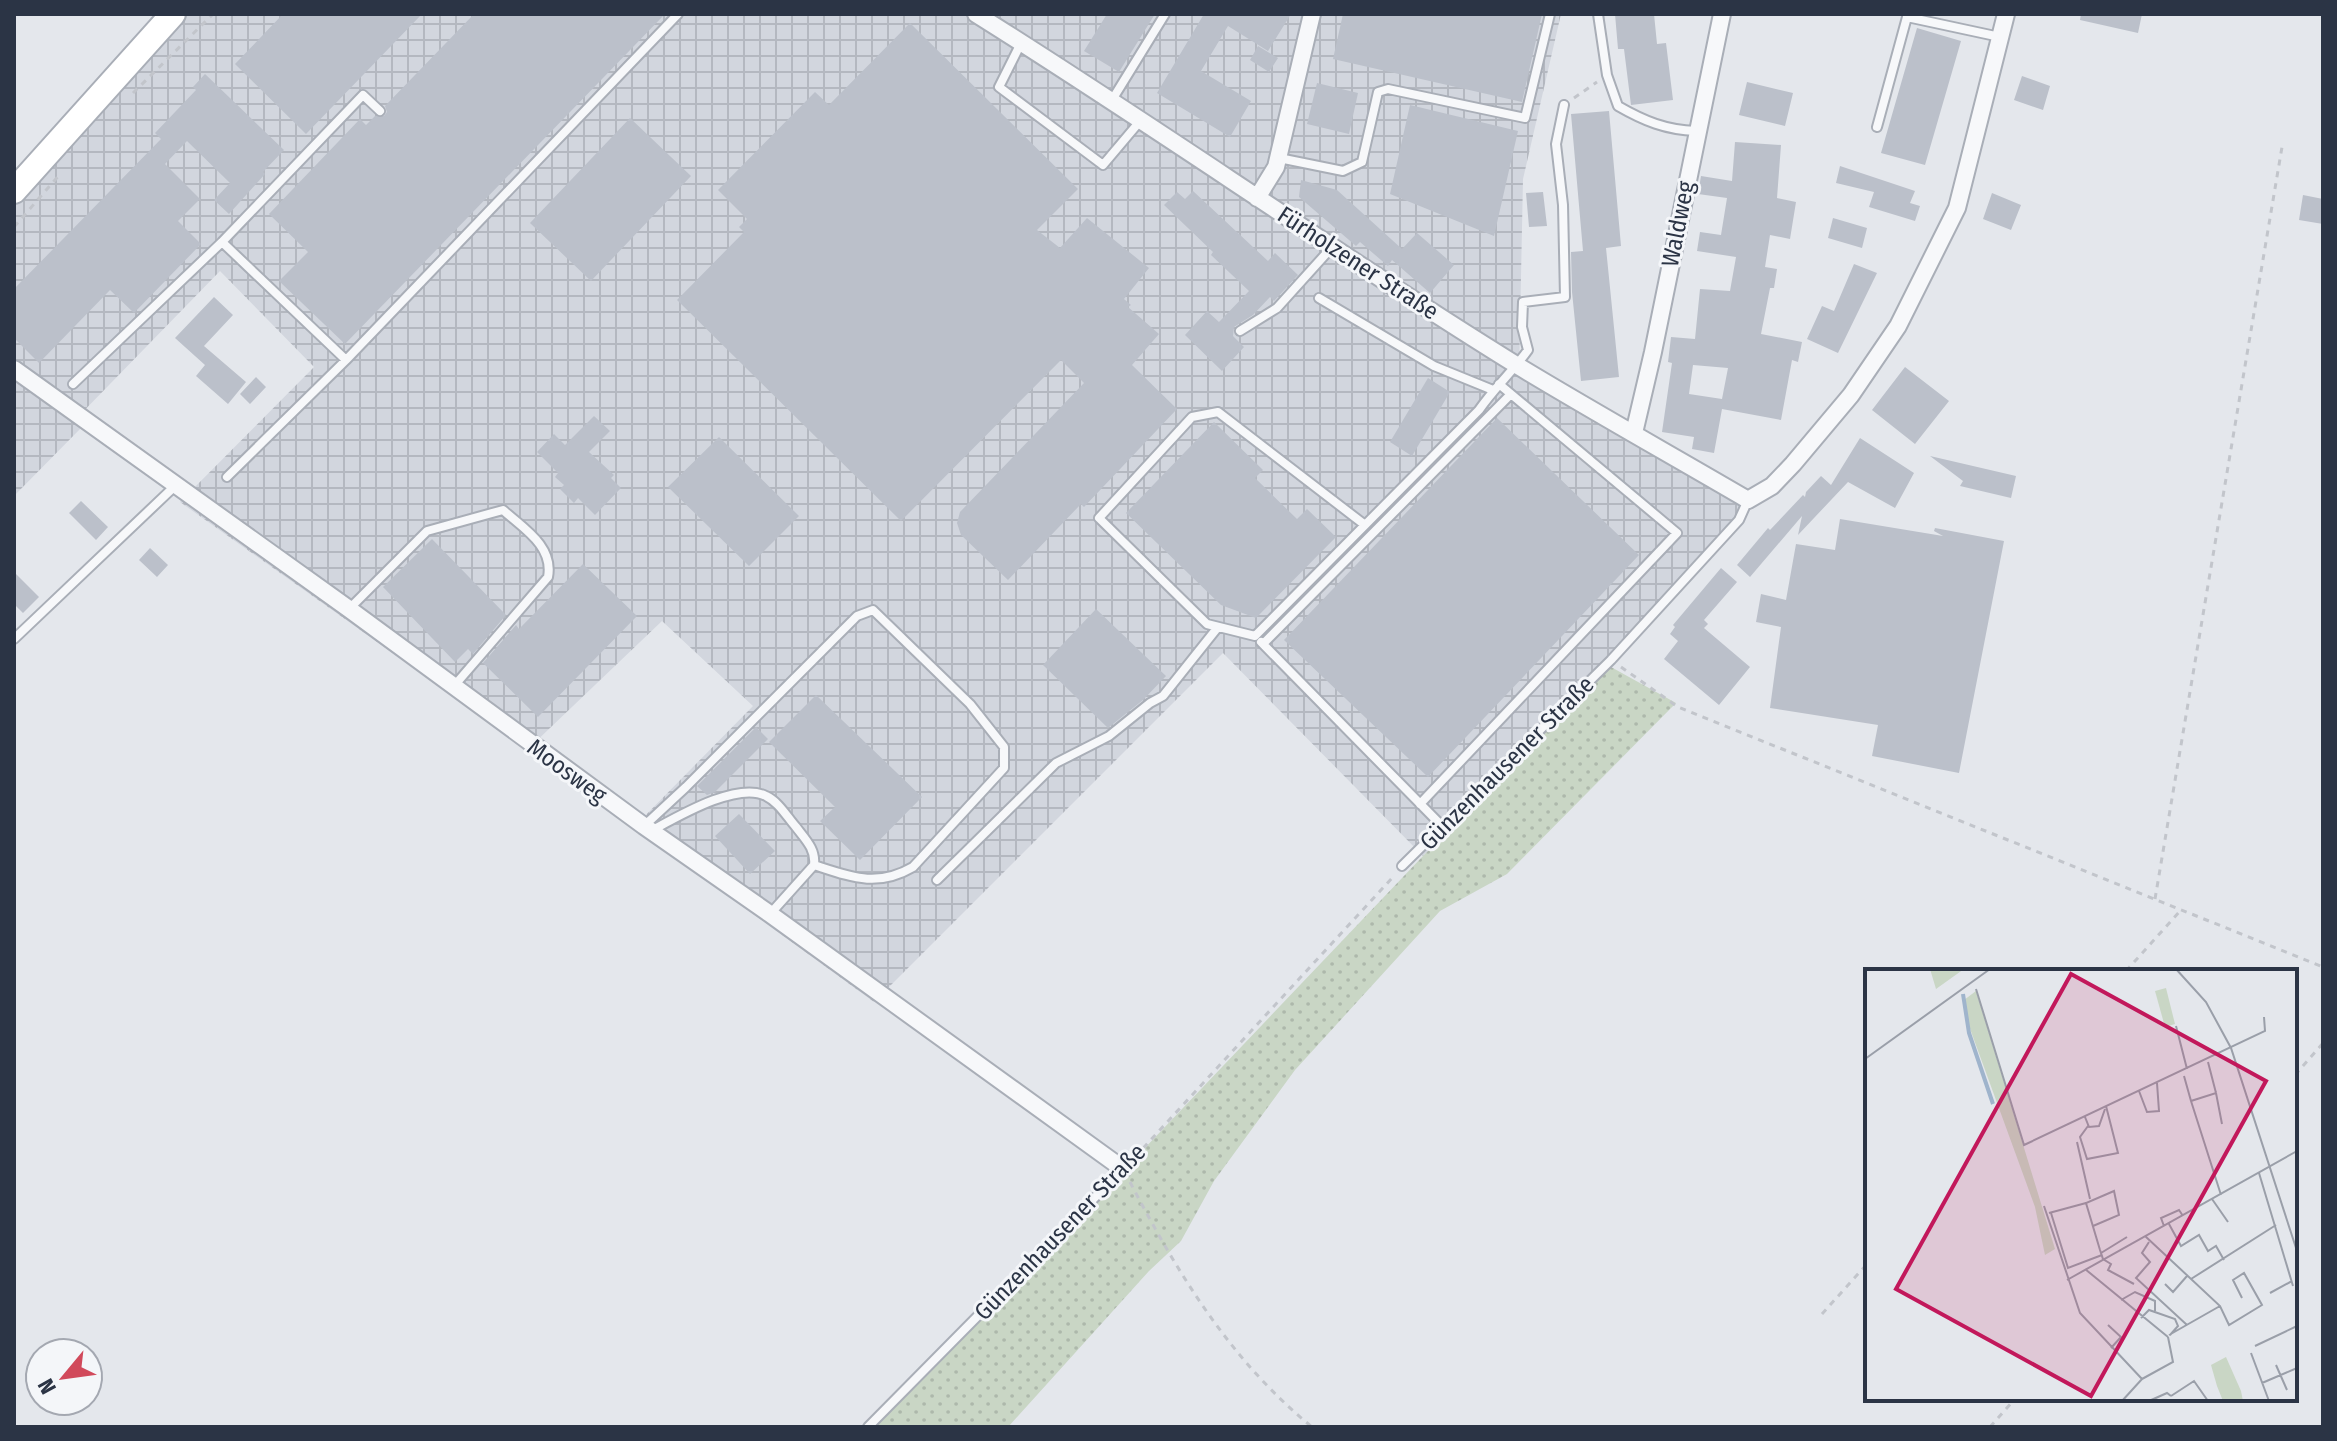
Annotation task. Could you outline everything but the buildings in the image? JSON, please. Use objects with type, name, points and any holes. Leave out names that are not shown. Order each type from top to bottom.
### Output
[{"type":"street","points":[[14,191],[173,14]]},
{"type":"street","name":"Fürholzener Straße","points":[[976,14],[1517,365],[1748,500]]},
{"type":"street","points":[[1257,198],[1276,167],[1312,14]]},
{"type":"street","name":"Waldweg","points":[[1634,433],[1722,14]]},
{"type":"street","name":"Günzenhausener Straße","points":[[1748,500],[1772,486],[1793,464],[1851,395],[1898,326],[1957,208],[2006,14]]},
{"type":"street","name":"Moosweg","points":[[14,369],[349,609],[647,829],[1123,1169]]},
{"type":"lane","points":[[227,477],[346,360],[678,14]]},
{"type":"lane","points":[[1112,100],[1165,14]]},
{"type":"lane","points":[[1278,158],[1343,171],[1362,162],[1378,92],[1388,89],[1525,118],[1550,14]]},
{"type":"lane","points":[[1598,14],[1607,75],[1618,106],[1641,120],[1673,131],[1696,131]]},
{"type":"lane","points":[[1877,127],[1907,17],[2000,37]]},
{"type":"lane","points":[[635,45],[650,42]]},
{"type":"lane","points":[[1022,43],[999,87],[1103,165],[1142,119]]},
{"type":"lane","points":[[73,384],[222,242],[363,95],[380,111]]},
{"type":"lane","points":[[1255,636],[1479,410],[1517,365],[1528,350],[1522,327],[1523,302],[1565,297],[1563,205],[1556,144],[1564,105]]},
{"type":"lane","points":[[479,206],[487,214]]},
{"type":"lane","points":[[222,242],[346,360]]},
{"type":"lane","points":[[1240,331],[1277,308],[1333,246]]},
{"type":"lane","points":[[1319,298],[1434,366],[1511,394],[1677,533],[1420,804]]},
{"type":"lane","points":[[1263,644],[1511,394]]},
{"type":"lane","points":[[1365,525],[1218,412],[1192,417],[1099,518],[1207,624],[1255,636],[1443,827]]},
{"type":"lane","points":[[14,639],[177,485]]},
{"type":"lane","name":"Günzenhausener Straße","points":[[1402,866],[1611,660],[1739,520],[1748,500]]},
{"type":"lane","points":[[349,609],[427,531],[503,510],[540,543],[550,566],[548,577],[453,687]]},
{"type":"lane","points":[[647,829],[857,616],[873,610],[970,704],[1004,747],[1004,768],[913,867],[897,876],[858,879],[814,865]]},
{"type":"lane","points":[[937,880],[1056,763],[1109,736],[1163,696],[1218,627]]},
{"type":"lane","points":[[647,829],[725,797],[740,793],[765,795],[775,802],[807,840],[815,856],[814,865],[770,914]]},
{"type":"lane","name":"Günzenhausener Straße","points":[[868,1427],[1123,1169]]},
{"type":"path","points":[[129,97],[213,14]]},
{"type":"path","points":[[1564,105],[1607,75]]},
{"type":"path","points":[[2155,899],[2282,147]]},
{"type":"path","points":[[14,227],[66,167]]},
{"type":"path","points":[[1611,660],[1678,707],[2323,967]]},
{"type":"path","name":"Günzenhausener Straße","points":[[1123,1169],[1402,866]]},
{"type":"path","points":[[2128,969],[2181,910]]},
{"type":"path","points":[[2297,1073],[2323,1043]]},
{"type":"path","points":[[1123,1169],[1163,1246],[1221,1333],[1255,1375],[1312,1427]]},
{"type":"path","points":[[1822,1314],[1865,1266]]},
{"type":"path","points":[[1990,1427],[2013,1401]]},
{"type":"shaded area","points":[[158,14],[1561,14],[1523,179],[1519,375],[1748,500],[1611,667],[1423,856],[1223,653],[874,1002],[634,827],[753,706],[662,621],[528,749],[180,502],[314,367],[220,271],[73,422],[81,428],[14,496],[14,174]]},
{"type":"green space","points":[[1611,667],[1676,703],[1507,874],[1440,911],[1295,1070],[1214,1181],[1181,1241],[1149,1271],[1008,1427],[866,1427],[1122,1172],[1423,856]]}]
